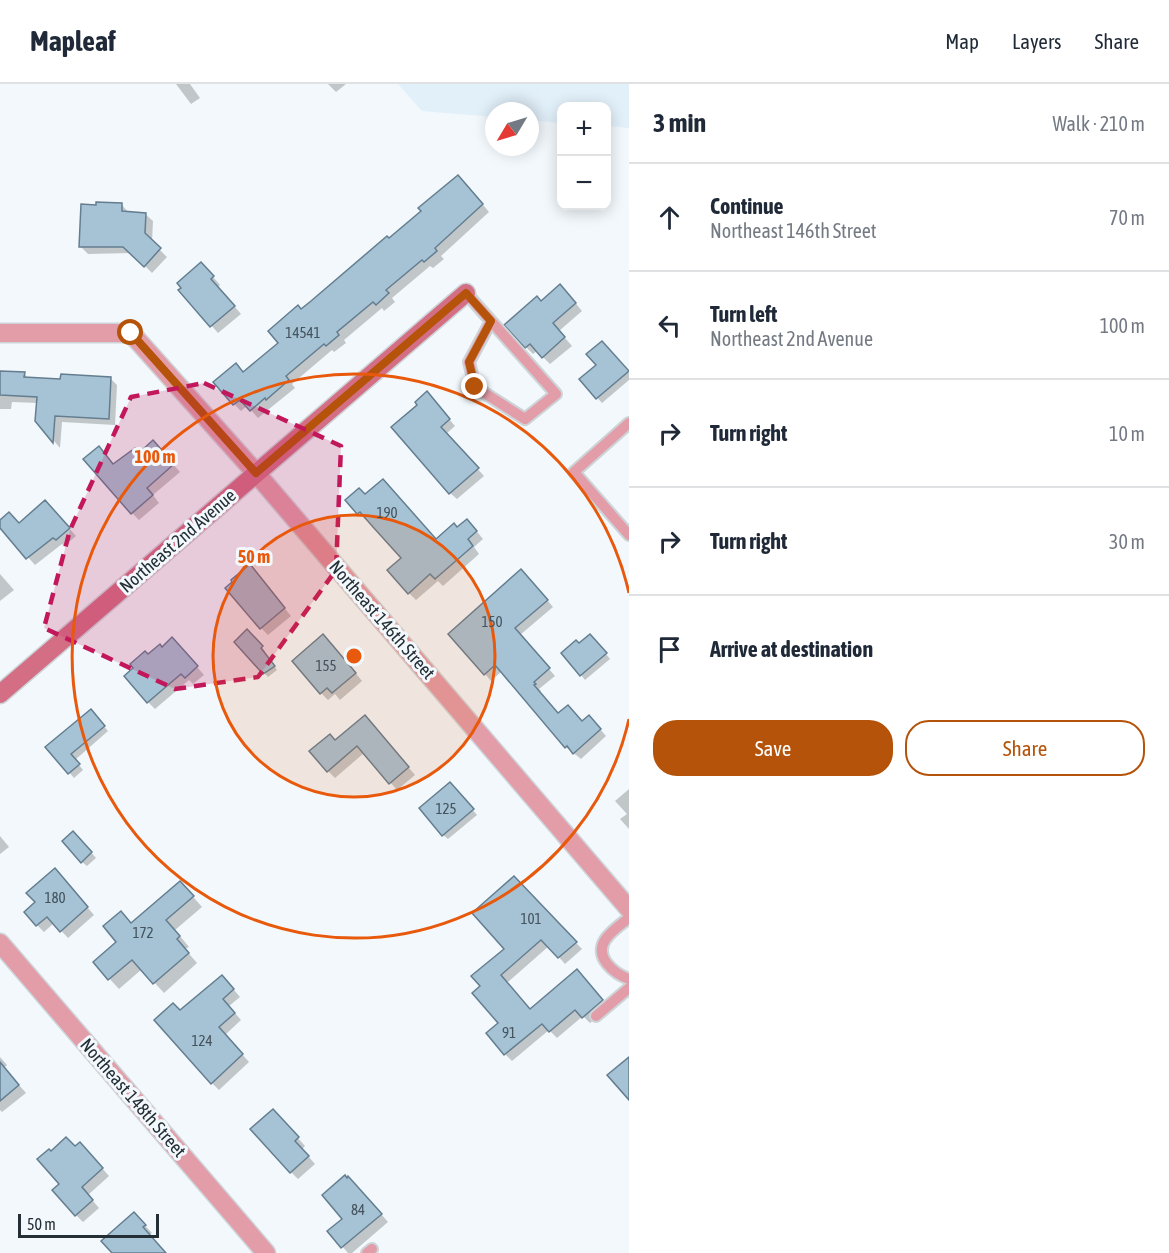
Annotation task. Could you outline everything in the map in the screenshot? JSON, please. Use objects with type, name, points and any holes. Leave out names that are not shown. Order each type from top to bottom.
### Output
[{"type":"street","name":"Northeast 2nd Avenue","points":[[0,694],[466,293]]},
{"type":"street","name":"Northeast 146th Street","points":[[0,333],[131,333],[256,473],[629,909]]},
{"type":"street","name":"Northeast 148th Street","points":[[0,943],[266,1253]]},
{"type":"lane","points":[[466,293],[491,321],[556,394],[525,419],[475,387],[469,362],[491,321]]},
{"type":"lane","points":[[629,423],[574,472],[629,535]]},
{"type":"lane","points":[[629,918],[609,936],[602,947],[609,967],[615,973],[629,979]]},
{"type":"lane","points":[[596,1016],[629,988]]},
{"type":"highlighted area","points":[[204,383],[341,446],[336,570],[258,677],[175,689],[44,628],[70,530],[131,397]]},
{"type":"shaded area","points":[[398,84],[629,84],[629,128],[611,126],[611,102],[557,102],[557,123],[539,121],[539,102],[485,102],[485,116],[422,111]]},
{"type":"building","points":[[458,175],[483,204],[435,248],[437,251],[424,262],[422,260],[386,290],[389,293],[376,305],[373,302],[337,332],[339,335],[326,346],[324,344],[286,376],[289,380],[266,400],[265,398],[250,411],[240,400],[233,405],[213,382],[236,363],[243,372],[278,343],[268,331],[298,305],[301,309],[387,236],[389,238],[421,211],[418,208]]},
{"type":"building","points":[[96,202],[122,203],[122,211],[146,213],[145,233],[161,248],[144,267],[123,247],[79,247],[81,204],[96,205]]},
{"type":"building","points":[[201,262],[214,276],[211,279],[235,306],[210,327],[178,290],[181,288],[177,283]]},
{"type":"building","points":[[560,284],[576,303],[553,323],[565,337],[542,358],[530,344],[525,348],[504,325],[537,296],[541,301]]},
{"type":"building","points":[[602,341],[629,371],[596,399],[579,379],[596,365],[586,354]]},
{"type":"building","points":[[0,371],[25,372],[24,377],[60,379],[61,374],[111,377],[109,419],[55,416],[53,443],[35,421],[37,397],[0,395]]},
{"type":"building","points":[[427,391],[450,419],[441,427],[479,468],[449,494],[391,427],[417,405],[415,402]]},
{"type":"building","points":[[153,440],[174,464],[147,488],[153,495],[131,514],[83,459],[99,446],[113,464],[135,448],[139,453]]},
{"type":"building","points":[[383,479],[436,539],[454,523],[457,527],[467,519],[477,531],[468,539],[473,546],[435,579],[430,574],[408,594],[387,570],[401,558],[360,512],[357,514],[345,500],[359,488],[365,494]]},
{"type":"building","points":[[45,500],[70,528],[26,559],[0,528],[0,520],[9,512],[19,523]]},
{"type":"building","points":[[250,564],[285,608],[260,629],[225,588]]},
{"type":"building","points":[[521,569],[548,600],[515,628],[550,668],[534,682],[536,684],[534,685],[558,713],[568,705],[582,721],[589,715],[601,729],[573,754],[567,746],[565,748],[495,665],[484,675],[448,634]]},
{"type":"building","points":[[247,629],[263,646],[261,648],[275,666],[263,674],[234,642]]},
{"type":"building","points":[[323,634],[356,673],[332,693],[327,688],[320,694],[292,661]]},
{"type":"building","points":[[590,634],[607,653],[580,676],[561,653],[576,640],[579,643]]},
{"type":"building","points":[[172,637],[198,666],[185,678],[181,674],[147,703],[124,676],[133,668],[130,664],[145,651],[148,654],[160,644],[162,647]]},
{"type":"building","points":[[91,709],[105,726],[71,754],[80,764],[68,774],[45,747]]},
{"type":"building","points":[[365,715],[409,767],[389,784],[357,746],[327,772],[309,751],[330,734],[335,740]]},
{"type":"building","points":[[450,782],[474,809],[442,836],[419,808]]},
{"type":"building","points":[[73,831],[92,852],[81,863],[62,841]]},
{"type":"building","points":[[55,868],[88,907],[60,932],[47,917],[36,926],[24,912],[35,902],[26,893]]},
{"type":"building","points":[[514,876],[577,942],[558,958],[541,940],[501,975],[530,1009],[577,969],[603,1000],[582,1018],[575,1010],[549,1032],[542,1024],[504,1055],[486,1033],[498,1023],[472,993],[480,986],[471,976],[504,949],[472,913]]},
{"type":"building","points":[[180,881],[194,896],[166,920],[180,936],[177,939],[189,953],[153,984],[132,960],[108,980],[93,962],[116,942],[103,926],[121,911],[131,923]]},
{"type":"building","points":[[222,975],[234,989],[223,999],[235,1013],[219,1027],[243,1054],[211,1084],[154,1020],[173,1003],[180,1010]]},
{"type":"building","points":[[629,1057],[629,1100],[607,1075]]},
{"type":"building","points":[[0,1062],[19,1085],[0,1101]]},
{"type":"building","points":[[273,1109],[299,1137],[295,1141],[309,1156],[290,1173],[250,1129]]},
{"type":"building","points":[[66,1137],[75,1146],[80,1142],[103,1168],[82,1187],[93,1200],[75,1216],[52,1190],[59,1184],[37,1159],[49,1149],[51,1151]]},
{"type":"building","points":[[345,1175],[382,1214],[341,1248],[327,1231],[342,1219],[322,1195]]},
{"type":"building","points":[[134,1212],[146,1225],[143,1227],[166,1253],[112,1253],[101,1241]]},
{"type":"route","points":[[131,333],[256,473],[466,293],[491,321],[469,362],[475,387]]}]
